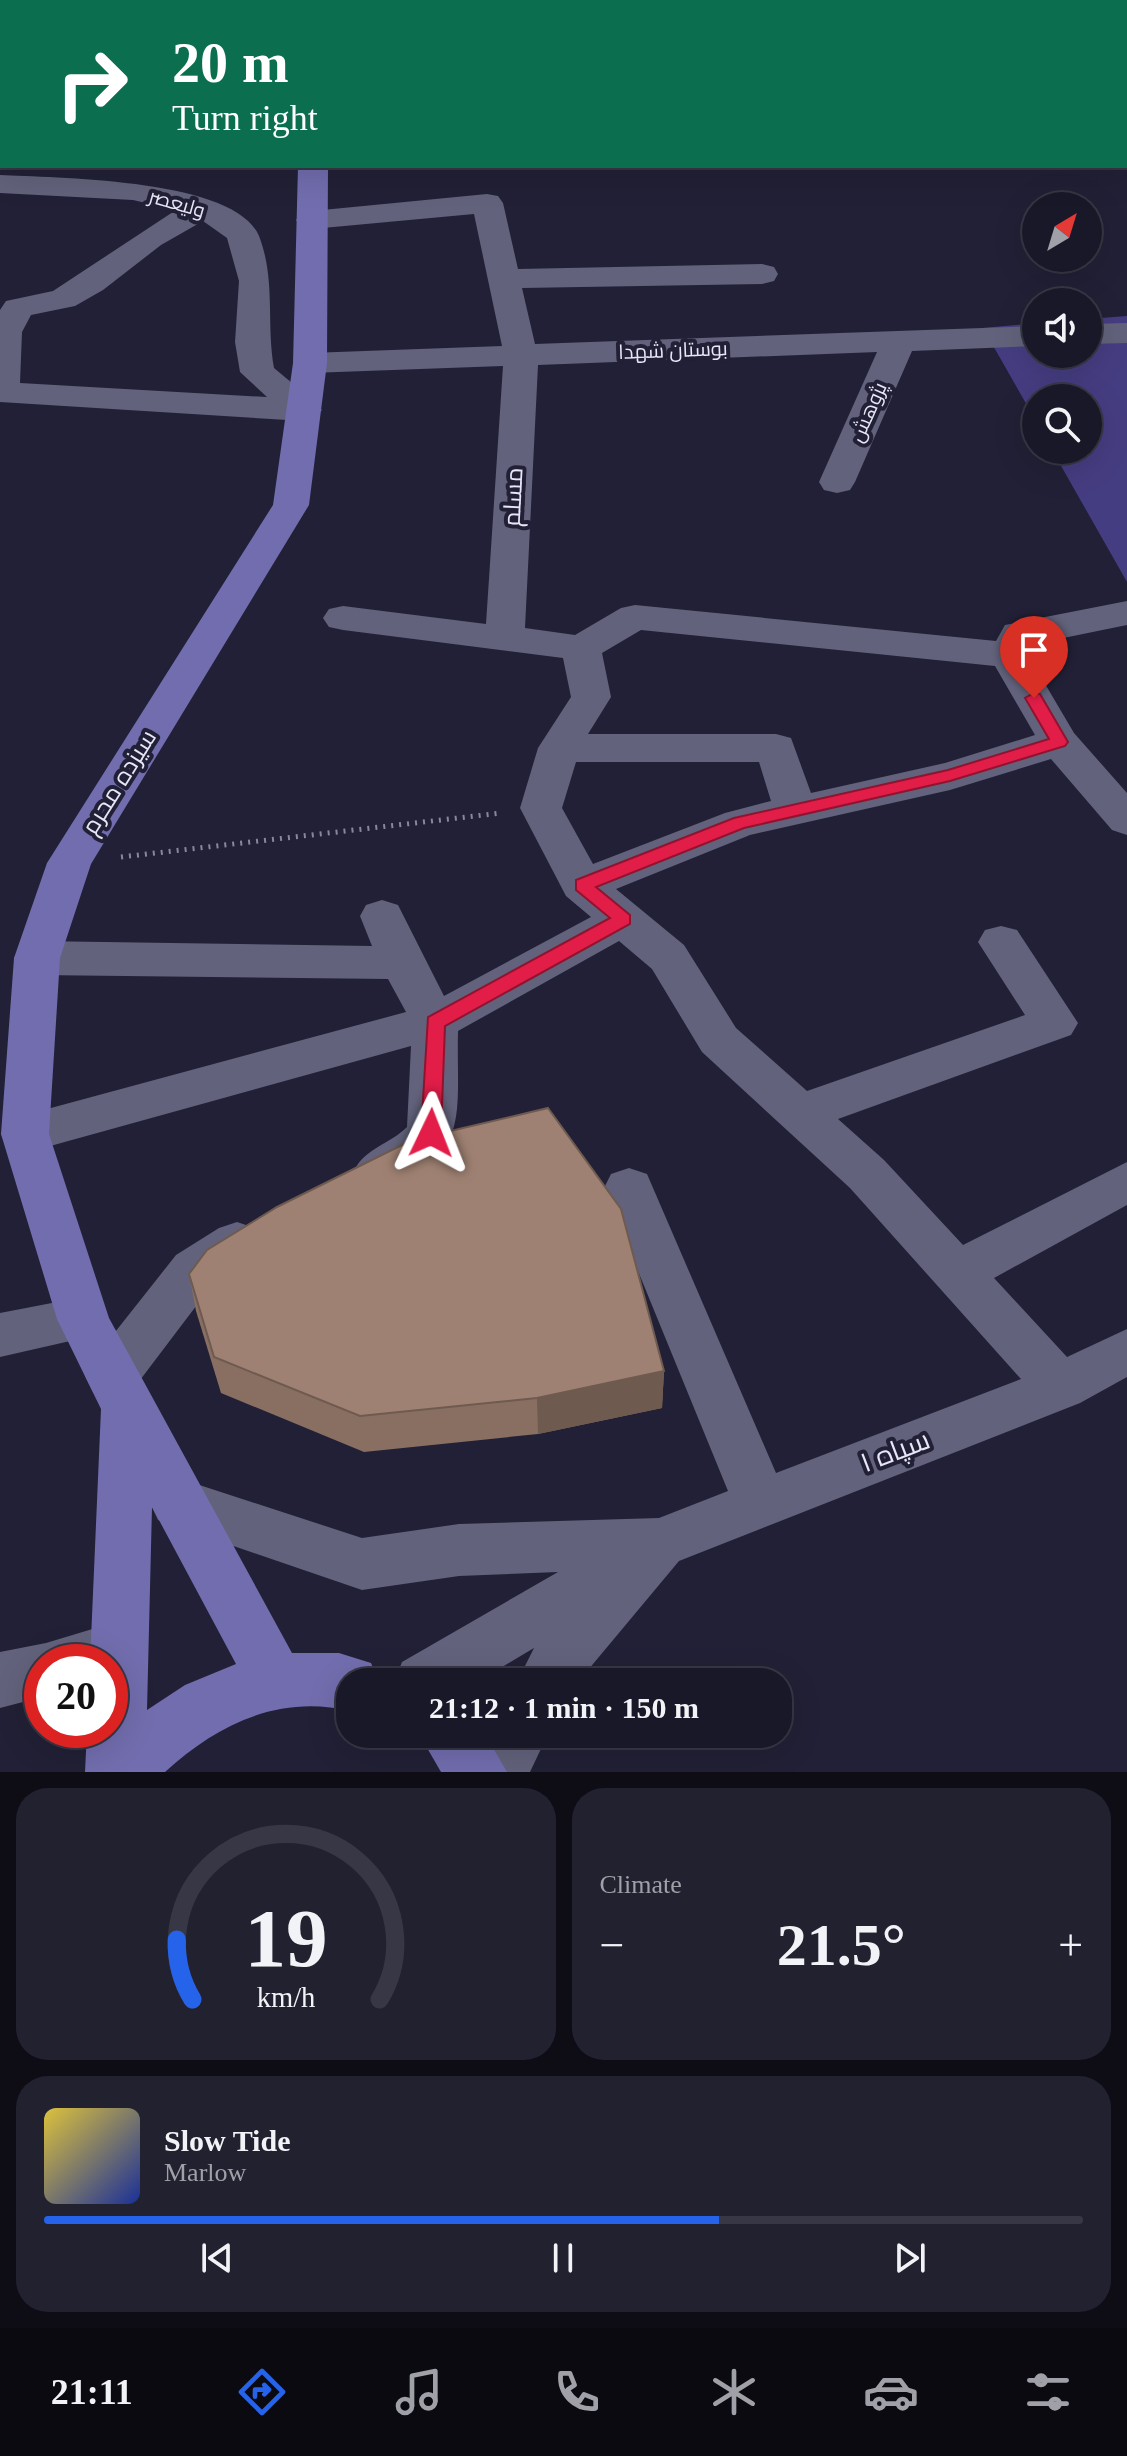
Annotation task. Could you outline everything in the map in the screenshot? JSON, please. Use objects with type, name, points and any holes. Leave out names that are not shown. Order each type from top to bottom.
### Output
[{"type":"main road","name":"سیزده محرم","points":[[275,1680],[178,1503],[83,1319],[25,1134],[37,958],[69,863],[291,505],[310,363],[313,168]]},
{"type":"main road","points":[[94,1644],[120,1393]]},
{"type":"main road","points":[[125,1772],[147,1746],[185,1715],[229,1692],[275,1680],[336,1680]]},
{"type":"main road","points":[[110,1748],[115,1772]]},
{"type":"main road","points":[[459,1748],[477,1772]]},
{"type":"street","name":"ولیعصر","points":[[0,184],[118,178],[204,207],[242,234],[255,281],[252,342],[257,372],[304,410]]},
{"type":"street","name":"مسلم","points":[[312,220],[487,203],[521,357],[505,638]]},
{"type":"street","points":[[204,207],[150,238],[91,283],[63,299],[18,308],[5,332],[1,403],[38,394],[304,410]]},
{"type":"street","points":[[504,279],[762,274]]},
{"type":"street","points":[[1102,334],[1127,333]]},
{"type":"street","name":"بوستان شهدا","points":[[310,363],[1022,337]]},
{"type":"street","name":"پژوهش","points":[[837,482],[899,341]]},
{"type":"street","points":[[343,618],[581,648],[635,617],[1013,644],[1127,613]]},
{"type":"street","points":[[1013,644],[1059,742],[1127,820]]},
{"type":"street","points":[[581,648],[591,697],[559,748],[541,808],[582,885],[668,957],[719,1040],[867,1174],[1061,1387]]},
{"type":"street","points":[[582,885],[697,824],[740,823],[950,776],[1059,742]]},
{"type":"street","points":[[559,748],[776,748],[795,810]]},
{"type":"street","points":[[344,1188],[411,1154],[431,1133],[435,1022],[402,963],[382,916]]},
{"type":"street","points":[[25,1134],[435,1022],[623,919]]},
{"type":"street","points":[[800,1113],[1055,1023],[1001,942]]},
{"type":"street","points":[[37,958],[402,963]]},
{"type":"street","points":[[957,1273],[1127,1182]]},
{"type":"street","points":[[629,1188],[761,1503]]},
{"type":"street","points":[[120,1393],[194,1270],[277,1222]]},
{"type":"street","points":[[0,1335],[83,1319]]},
{"type":"street","name":"سپاه ۱","points":[[659,1543],[1061,1387],[1127,1351]]},
{"type":"street","points":[[178,1503],[362,1564],[459,1550],[659,1543]]},
{"type":"street","points":[[447,1668],[659,1543]]},
{"type":"street","points":[[554,1668],[659,1543]]},
{"type":"street","points":[[0,1680],[24,1674]]},
{"type":"street","points":[[498,1772],[511,1748]]},
{"type":"path","points":[[69,863],[541,808]]},
{"type":"shaded area","points":[[1127,316],[1127,582],[1060,464],[1102,464],[1102,384],[1022,384],[1022,396],[983,328],[1022,324],[1022,368],[1102,368],[1102,318]]},
{"type":"building","points":[[548,1108],[621,1209],[664,1371],[537,1398],[360,1416],[214,1357],[189,1274],[207,1250],[277,1207],[412,1140]]},
{"type":"route","points":[[431,1133],[435,1022],[623,919],[582,885],[740,823],[950,776],[1059,742],[1034,698]]}]
